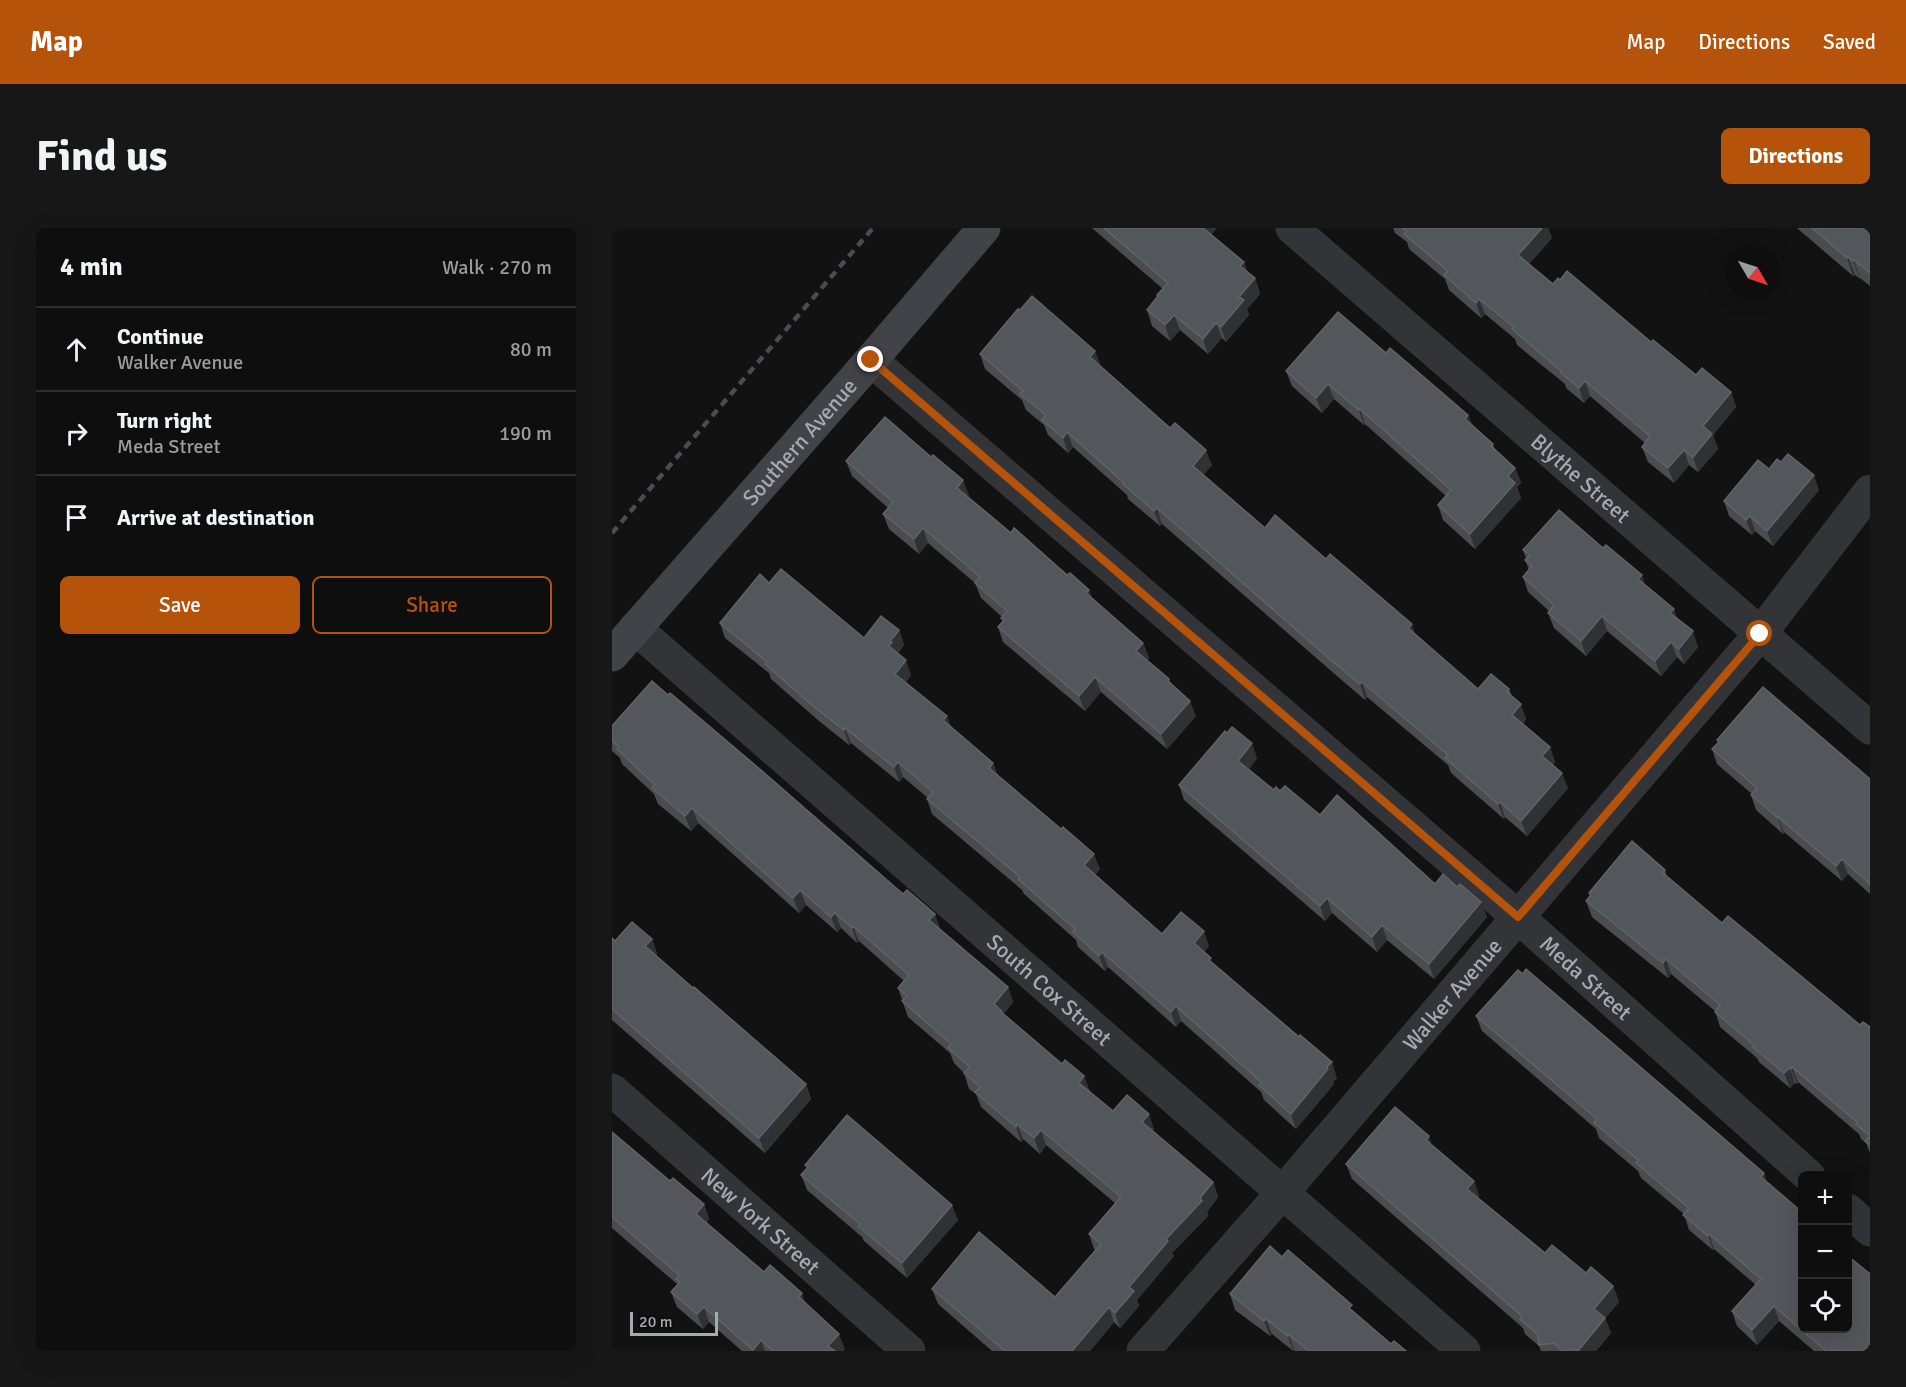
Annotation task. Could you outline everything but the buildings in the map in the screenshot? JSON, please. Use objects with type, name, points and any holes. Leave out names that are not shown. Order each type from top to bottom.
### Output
[{"type":"main road","name":"Southern Avenue","points":[[612,655],[984,228]]},
{"type":"street","name":"Blythe Street","points":[[1292,228],[1870,728]]},
{"type":"street","name":"Meda Street","points":[[871,360],[1518,917],[1803,1171]]},
{"type":"street","name":"Walker Avenue","points":[[1143,1351],[1283,1192],[1760,634],[1870,491]]},
{"type":"street","name":"South Cox Street","points":[[635,628],[1464,1351]]},
{"type":"street","name":"New York Street","points":[[612,1090],[909,1351]]},
{"type":"street","points":[[1852,1214],[1870,1230]]},
{"type":"railway","points":[[612,533],[873,228]]},
{"type":"route","points":[[871,360],[1518,917],[1760,634]]}]
